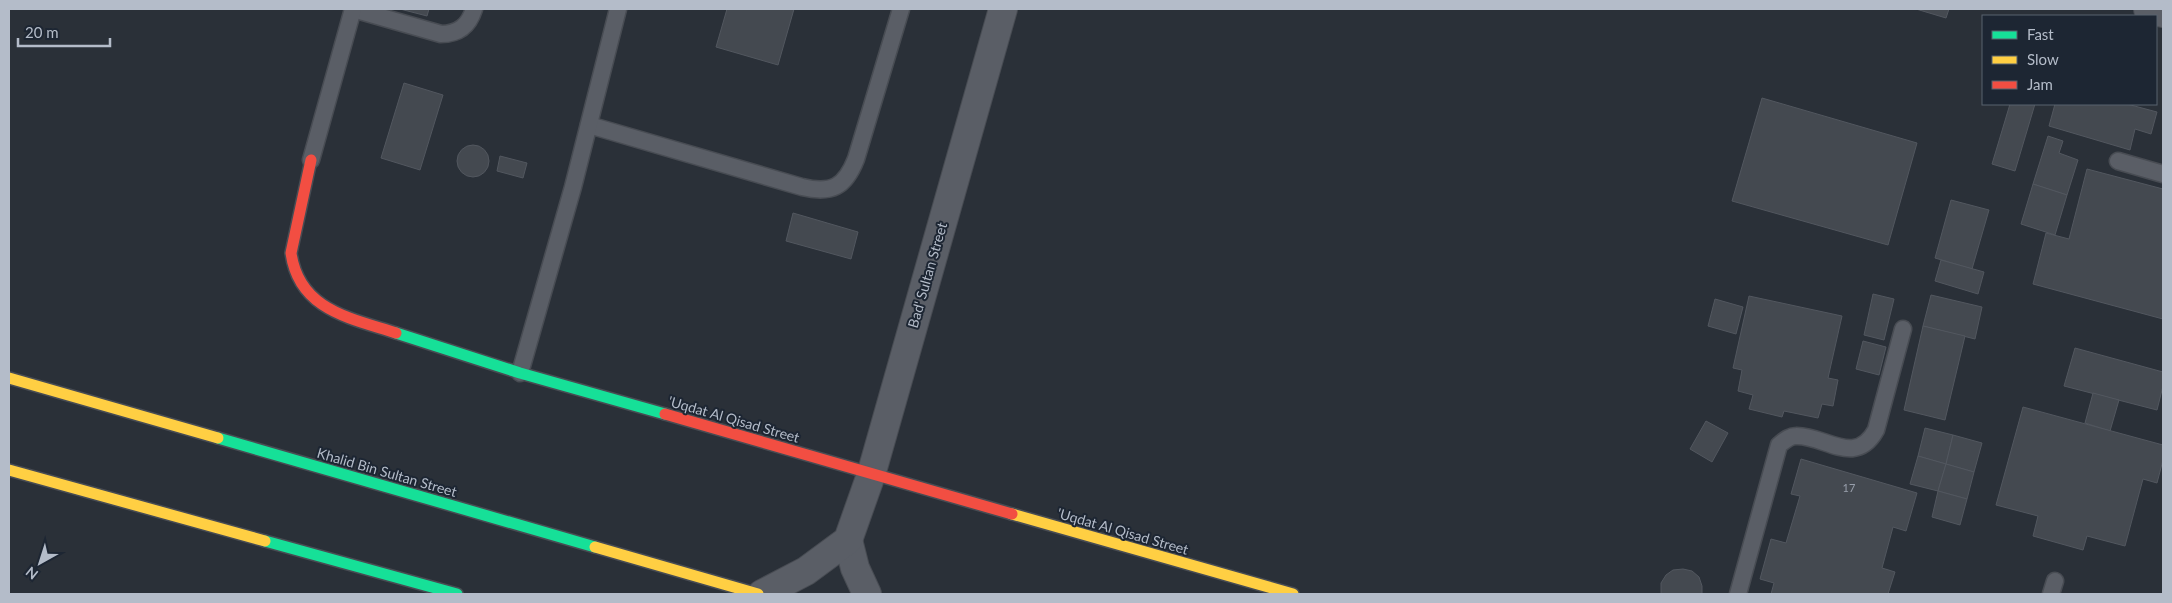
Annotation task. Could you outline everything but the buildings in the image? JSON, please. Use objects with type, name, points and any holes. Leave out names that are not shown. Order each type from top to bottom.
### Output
[{"type":"main road","name":"'Uqdat Al Qisad Street","points":[[311,160],[291,253],[293,267],[305,289],[330,311],[520,373],[871,475],[1293,594]]},
{"type":"main road","name":"Khalid Bin Sultan Street","points":[[9,378],[758,594]]},
{"type":"main road","points":[[9,470],[457,594]]},
{"type":"street","name":"Bad' Sultan Street","points":[[848,540],[871,475],[1003,9]]},
{"type":"street","points":[[2148,9],[2163,13]]},
{"type":"street","points":[[762,594],[806,571],[848,540],[855,568],[868,594]]},
{"type":"lane","points":[[311,160],[353,9],[441,34],[450,34],[467,25],[474,9]]},
{"type":"lane","points":[[520,373],[573,187],[618,9]]},
{"type":"lane","points":[[588,125],[802,187],[819,191],[836,187],[849,175],[856,159],[901,9]]},
{"type":"lane","points":[[2118,161],[2163,174]]},
{"type":"lane","points":[[1738,594],[1779,445],[1786,439],[1795,436],[1845,448],[1864,445],[1871,439],[1876,430],[1903,329]]},
{"type":"traffic: fast","points":[[396,333],[520,373],[665,414]]},
{"type":"traffic: fast","points":[[218,438],[595,547]]},
{"type":"traffic: fast","points":[[265,541],[457,594]]},
{"type":"traffic: slow","points":[[9,378],[218,438]]},
{"type":"traffic: slow","points":[[9,470],[265,541]]},
{"type":"traffic: slow","points":[[1012,514],[1293,594]]},
{"type":"traffic: slow","points":[[595,547],[758,594]]},
{"type":"traffic: jam","points":[[311,160],[291,253],[296,272],[304,287],[329,309],[396,333]]},
{"type":"traffic: jam","points":[[665,414],[1012,514]]}]
